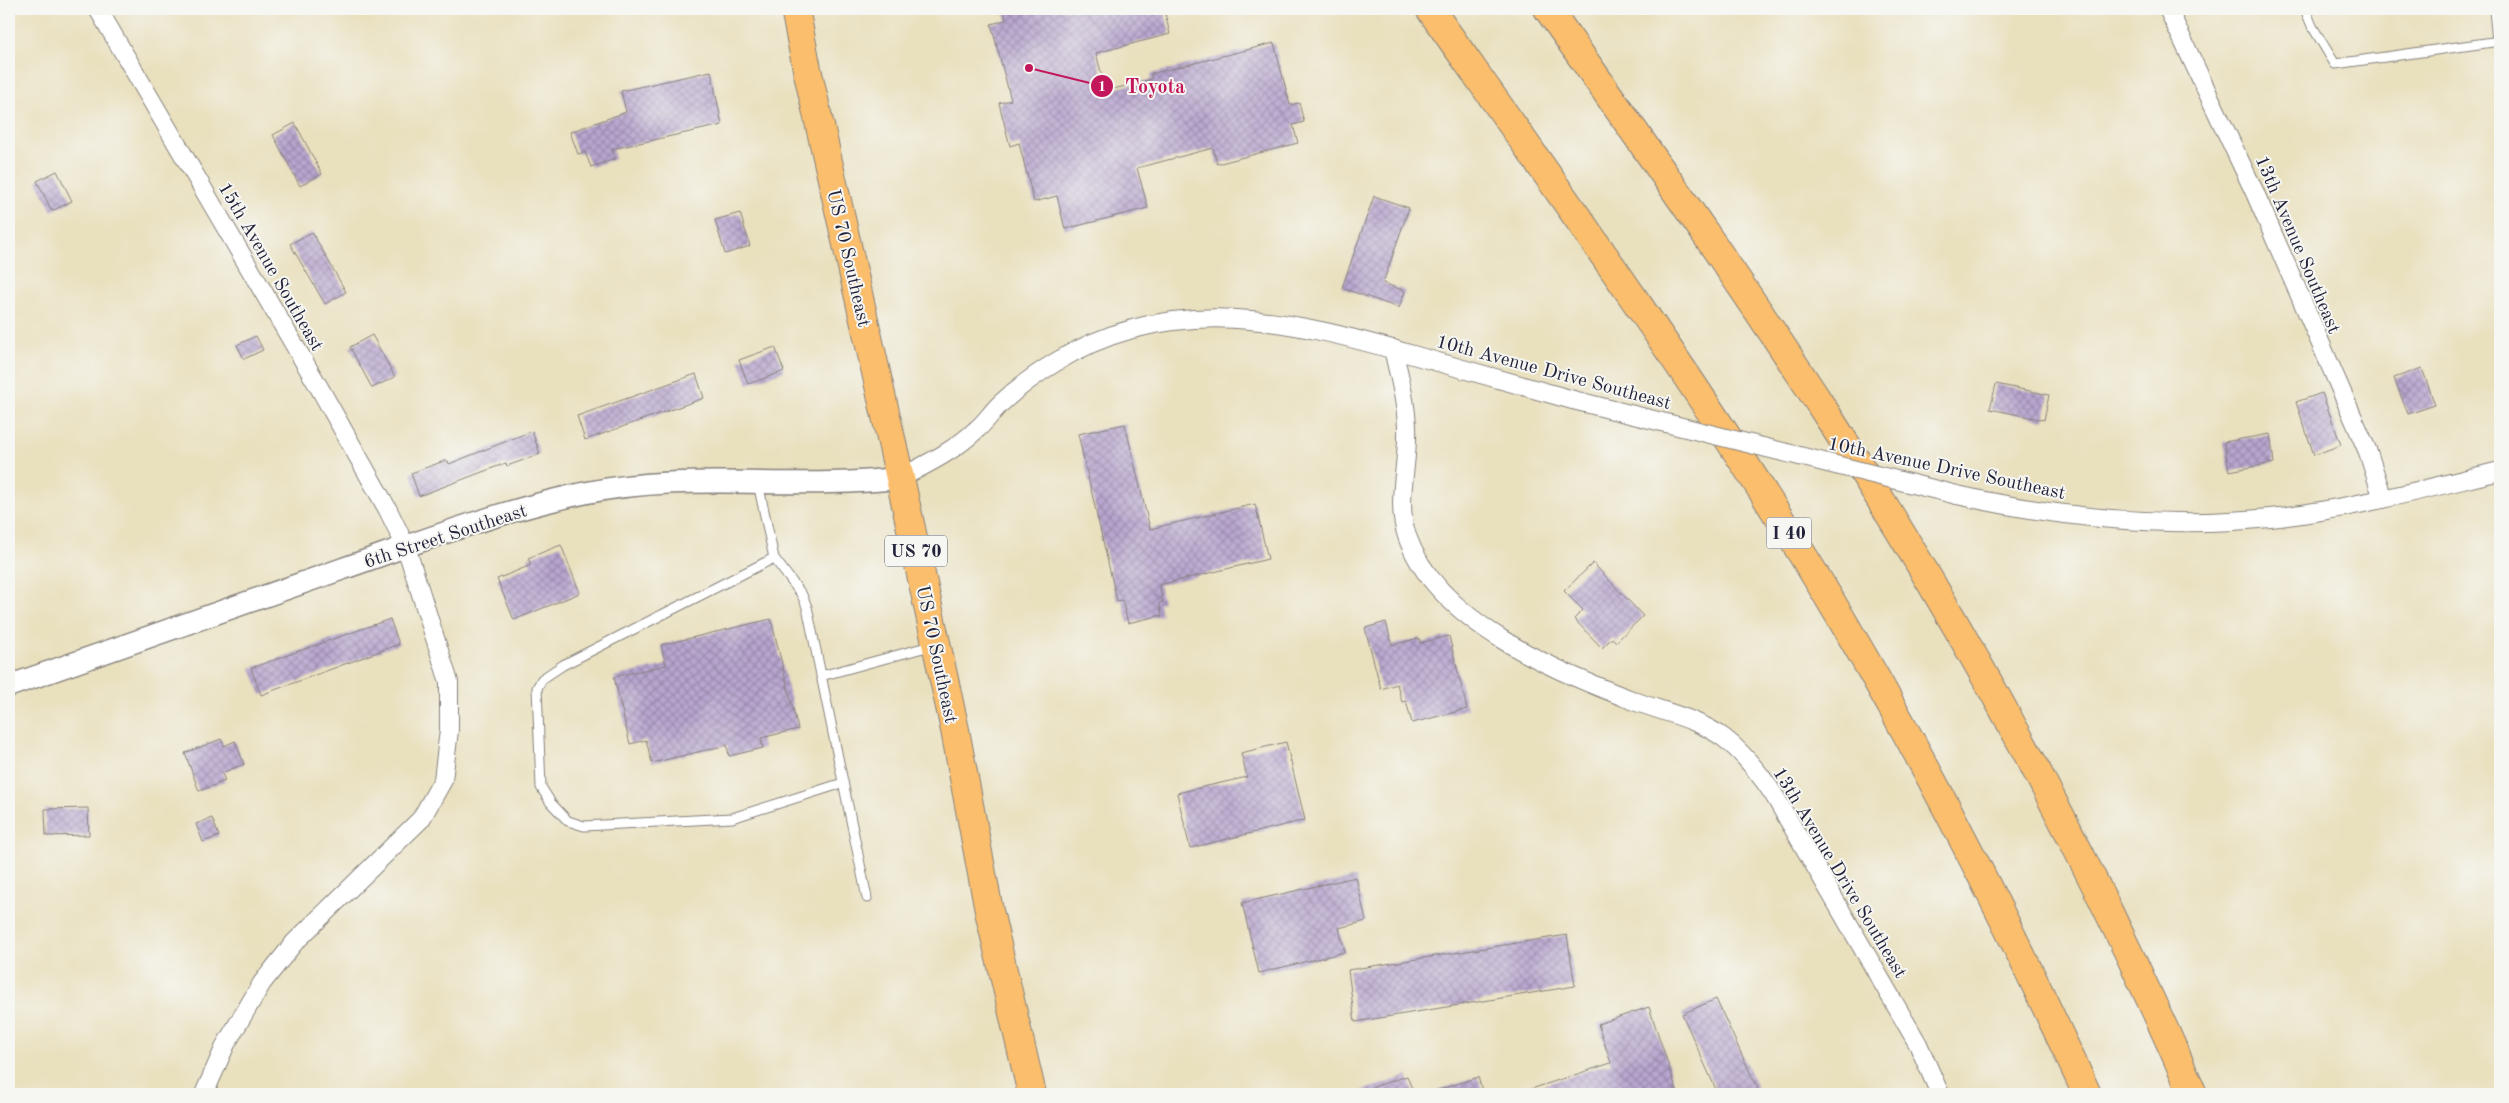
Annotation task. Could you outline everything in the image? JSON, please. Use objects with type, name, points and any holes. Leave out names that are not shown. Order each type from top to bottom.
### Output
[{"type":"main road","name":"US 70 Southeast","points":[[795,9],[806,68],[900,478],[955,730],[989,911],[1032,1094]]},
{"type":"main road","name":"I 40","points":[[1430,9],[1612,267],[1794,541],[1854,641],[1928,775],[1998,908],[2087,1094]]},
{"type":"main road","points":[[1548,9],[1734,276],[1813,394],[1922,568],[2009,722],[2082,862],[2190,1087]]},
{"type":"street","name":"15th Avenue Southeast","points":[[98,9],[320,389],[406,547],[450,682],[449,730],[443,780],[421,819],[294,943],[262,983],[226,1044],[204,1094]]},
{"type":"street","name":"13th Avenue Southeast","points":[[2168,9],[2255,193],[2368,452],[2383,498]]},
{"type":"street","name":"10th Avenue Drive Southeast","points":[[900,478],[955,447],[1027,382],[1056,362],[1103,338],[1132,329],[1195,318],[1246,318],[1312,328],[1573,400],[1957,495],[2019,508],[2082,518],[2176,523],[2271,518],[2383,498],[2500,471]]},
{"type":"street","name":"13th Avenue Drive Southeast","points":[[1393,349],[1403,391],[1407,427],[1402,519],[1413,552],[1427,574],[1472,619],[1512,645],[1604,689],[1696,723],[1724,738],[1745,758],[1774,795],[1918,1044],[1940,1094]]},
{"type":"street","name":"6th Street Southeast","points":[[9,686],[406,547],[523,508],[586,493],[651,485],[828,484],[900,478]]},
{"type":"lane","points":[[2305,9],[2312,26],[2335,64],[2499,41],[2494,9]]},
{"type":"lane","points":[[758,483],[774,558],[802,595],[807,607],[867,898]]},
{"type":"lane","points":[[774,558],[557,668],[542,679],[537,688],[541,786],[551,803],[568,821],[584,826],[732,818],[843,783]]},
{"type":"lane","points":[[821,676],[936,645]]},
{"type":"building","points":[[1004,9],[1164,9],[1170,34],[1096,53],[1106,91],[1152,79],[1151,74],[1274,43],[1290,105],[1299,103],[1304,122],[1293,125],[1298,143],[1217,164],[1213,148],[1137,168],[1148,208],[1065,229],[1057,196],[1034,202],[1019,143],[1010,146],[999,103],[1011,100],[991,24],[1006,20]]},
{"type":"building","points":[[711,71],[722,125],[612,149],[615,159],[591,167],[585,152],[578,154],[570,132],[626,112],[621,91]]},
{"type":"building","points":[[295,123],[322,174],[300,186],[273,135]]},
{"type":"building","points":[[57,171],[72,201],[52,211],[37,181]]},
{"type":"building","points":[[1374,196],[1409,208],[1383,283],[1405,291],[1399,308],[1342,288]]},
{"type":"building","points":[[740,213],[750,246],[725,254],[715,220]]},
{"type":"building","points":[[312,232],[346,292],[325,304],[290,244]]},
{"type":"building","points":[[372,335],[395,377],[372,388],[350,347]]},
{"type":"building","points":[[256,336],[263,350],[244,359],[237,345]]},
{"type":"building","points":[[775,347],[784,371],[748,384],[739,360]]},
{"type":"building","points":[[2422,368],[2435,405],[2408,414],[2394,378]]},
{"type":"building","points":[[696,374],[704,398],[585,440],[577,416]]},
{"type":"building","points":[[1996,384],[2049,395],[2044,420],[1990,409]]},
{"type":"building","points":[[2322,393],[2341,445],[2314,455],[2296,402]]},
{"type":"building","points":[[1125,424],[1150,529],[1255,504],[1268,559],[1159,585],[1163,602],[1159,603],[1162,615],[1128,623],[1122,600],[1117,601],[1078,434]]},
{"type":"building","points":[[532,431],[540,454],[507,466],[506,463],[419,496],[411,473],[447,460],[449,464]]},
{"type":"building","points":[[2270,434],[2274,463],[2229,471],[2224,442]]},
{"type":"building","points":[[561,545],[580,593],[514,620],[497,579],[531,565],[528,558]]},
{"type":"building","points":[[1593,563],[1643,616],[1616,642],[1612,638],[1602,648],[1574,619],[1583,610],[1564,591]]},
{"type":"building","points":[[390,619],[399,644],[261,695],[251,668]]},
{"type":"building","points":[[771,619],[798,729],[761,738],[763,748],[729,756],[727,745],[652,763],[646,740],[630,744],[614,677],[666,665],[661,645]]},
{"type":"building","points":[[1386,622],[1392,645],[1419,638],[1420,643],[1449,636],[1467,709],[1412,723],[1406,701],[1402,702],[1397,684],[1381,689],[1365,628]]},
{"type":"building","points":[[221,739],[224,746],[235,741],[244,764],[222,773],[225,781],[199,791],[185,753]]},
{"type":"building","points":[[1286,742],[1305,820],[1190,848],[1177,793],[1247,777],[1241,753]]},
{"type":"building","points":[[88,808],[89,835],[46,836],[45,809]]},
{"type":"building","points":[[212,818],[219,836],[203,842],[196,824]]},
{"type":"building","points":[[1356,877],[1366,921],[1339,928],[1345,952],[1259,973],[1242,903]]},
{"type":"building","points":[[1567,935],[1575,986],[1355,1022],[1348,970]]},
{"type":"building","points":[[1716,999],[1760,1094],[1718,1094],[1682,1014]]},
{"type":"building","points":[[1649,1007],[1678,1094],[1526,1094],[1525,1091],[1611,1063],[1598,1024]]},
{"type":"building","points":[[1407,1076],[1414,1094],[1362,1094],[1361,1091]]},
{"type":"building","points":[[1478,1077],[1483,1094],[1436,1094],[1435,1091]]},
{"type":"place","name":"Toyota","points":[[1029,68]]}]
